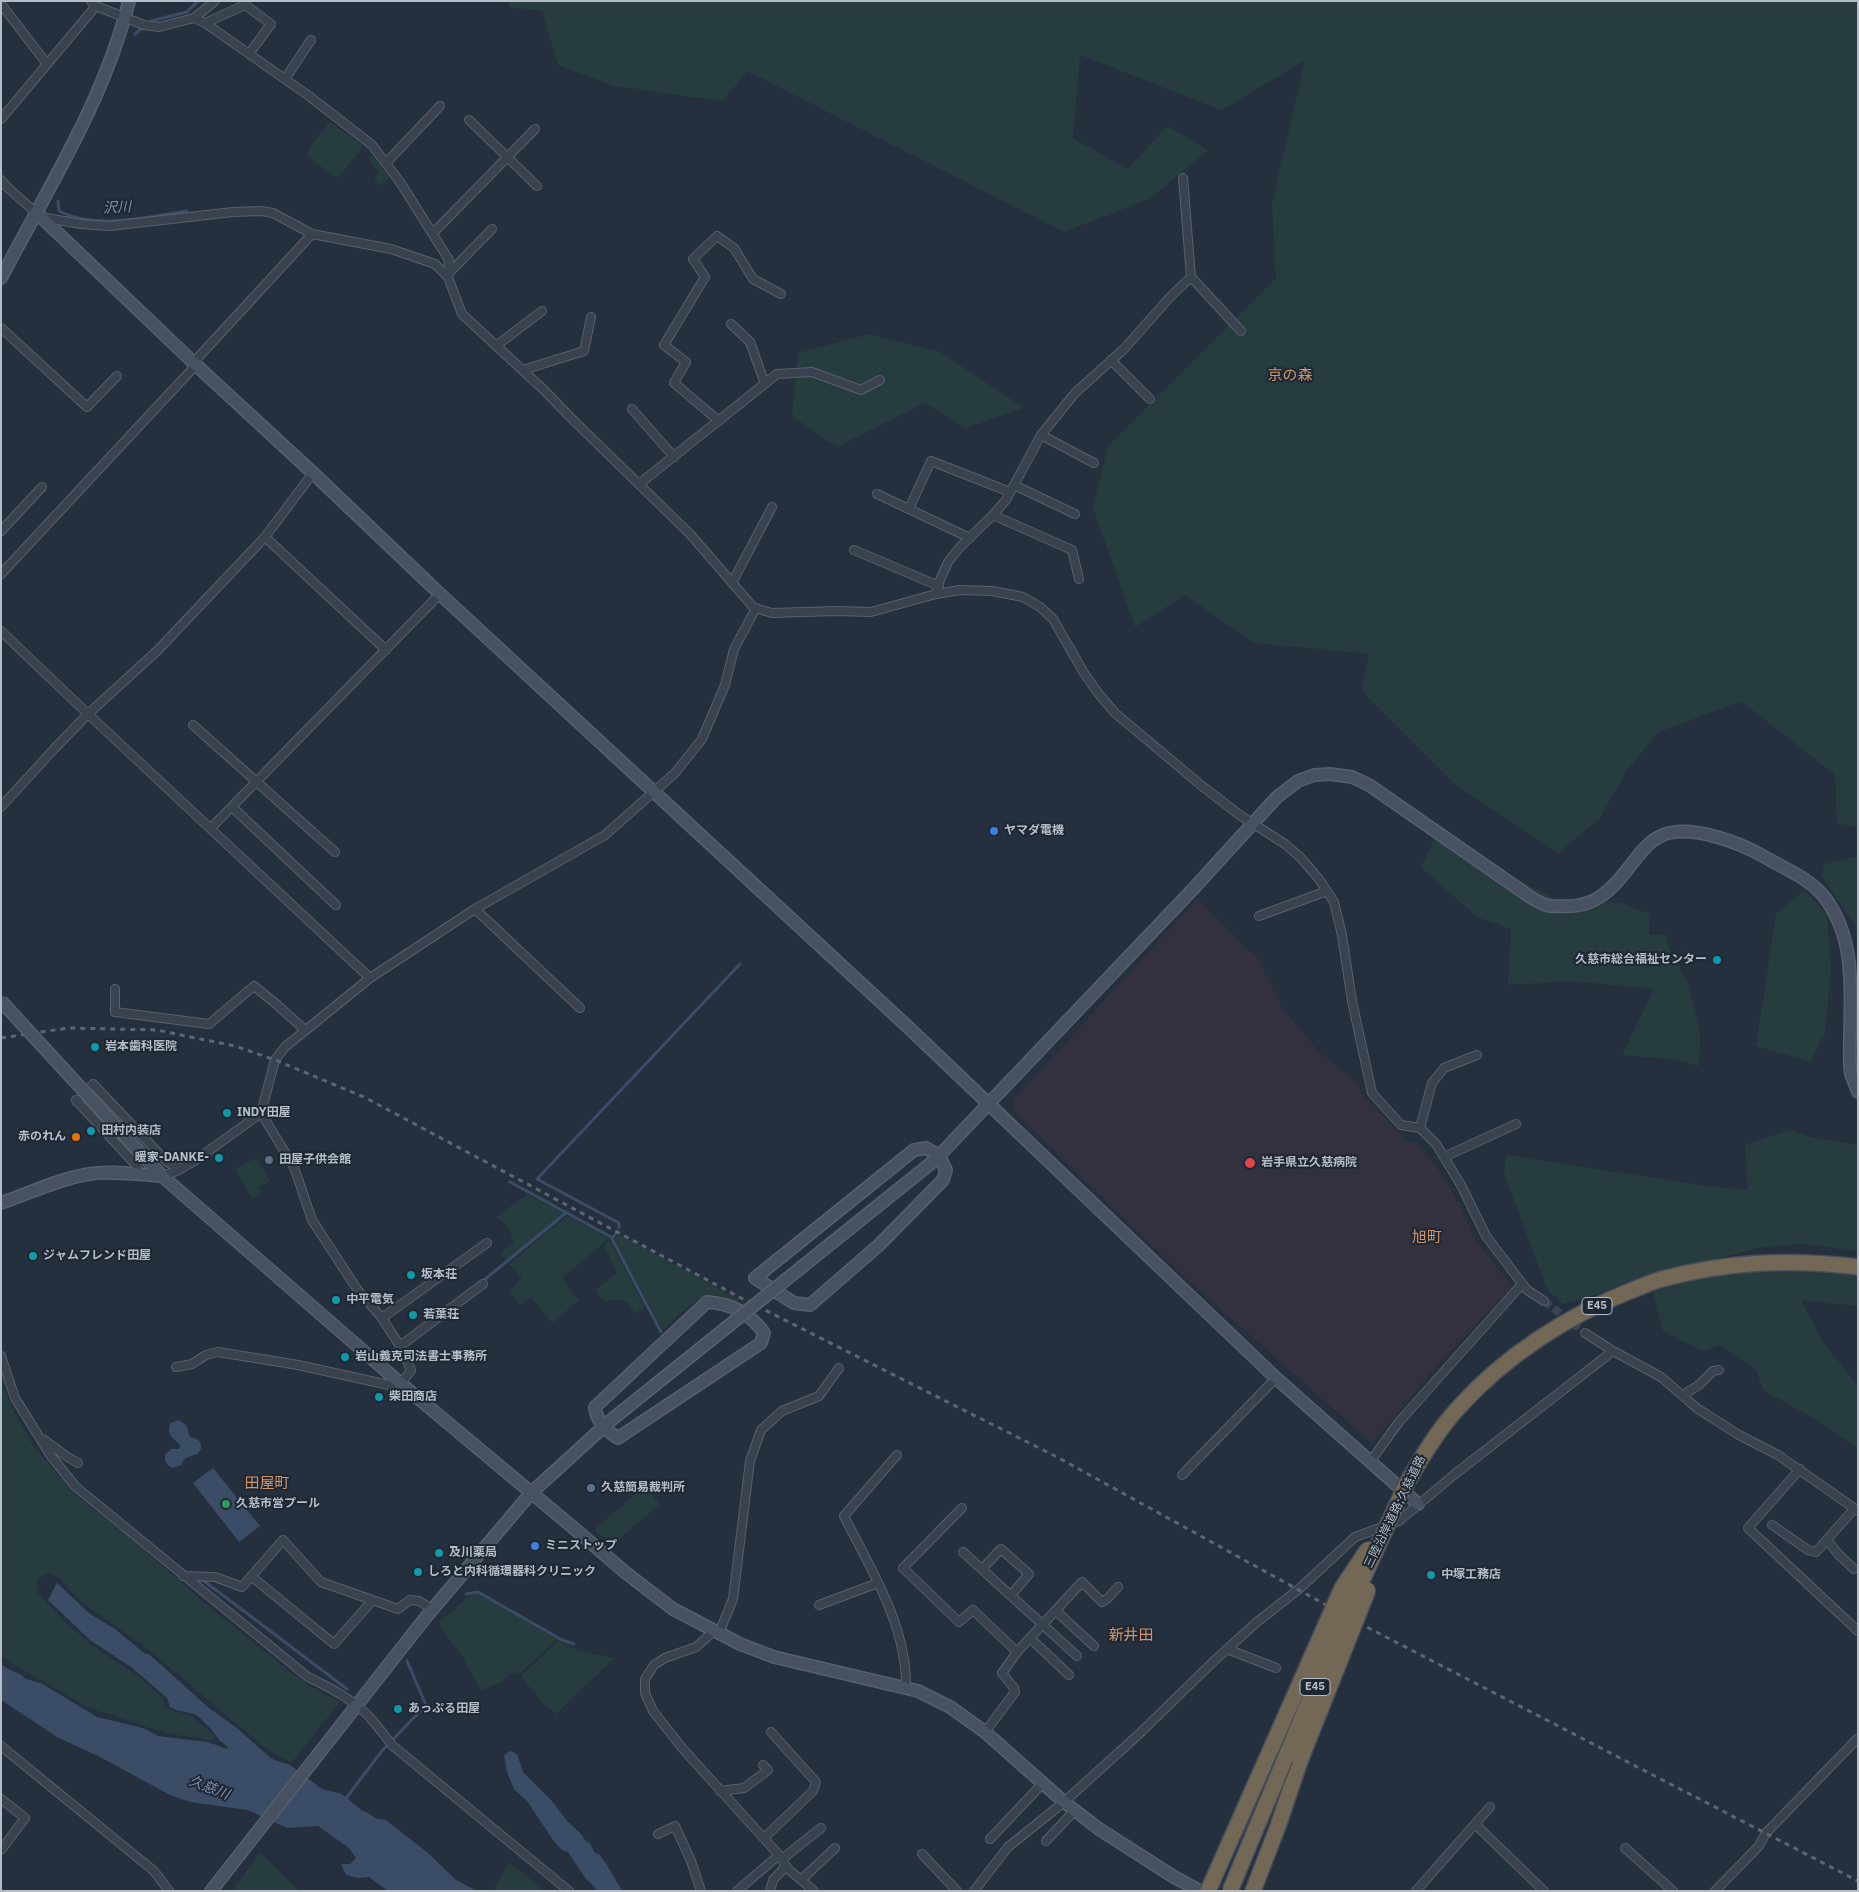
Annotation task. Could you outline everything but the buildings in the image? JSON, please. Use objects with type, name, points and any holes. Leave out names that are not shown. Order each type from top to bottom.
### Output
[{"type":"highway","name":"三陸沿岸道路;久慈道路","points":[[1230,1891],[1334,1641],[1406,1485],[1442,1427],[1476,1390],[1495,1372],[1542,1337],[1584,1312],[1660,1280],[1734,1265],[1775,1262],[1813,1262],[1858,1267]]},
{"type":"highway","name":"E45","points":[[1208,1891],[1342,1588],[1406,1485]]},
{"type":"highway","name":"E45","points":[[1253,1891],[1300,1761],[1384,1548],[1406,1485]]},
{"type":"street","points":[[1,278],[38,215],[88,115],[107,71],[129,1]]},
{"type":"street","points":[[1,119],[48,64],[94,4],[144,25],[159,27],[194,18],[215,1]]},
{"type":"street","points":[[1,4],[48,64]]},
{"type":"street","points":[[204,23],[244,5],[271,24],[249,54]]},
{"type":"street","points":[[194,18],[285,79],[366,140],[386,163],[449,260],[448,276],[462,314],[545,390],[690,534],[756,608],[772,613],[872,612],[938,590],[992,591],[1023,597],[1040,607],[1053,619],[1084,673],[1115,713],[1202,786],[1285,844],[1300,857],[1319,879],[1334,902],[1342,935],[1352,1001],[1372,1094],[1401,1125],[1420,1128],[1436,1144],[1461,1185],[1486,1236],[1527,1290],[1544,1301]]},
{"type":"street","points":[[285,79],[311,40]]},
{"type":"street","points":[[386,163],[440,106]]},
{"type":"street","points":[[469,120],[537,186]]},
{"type":"street","points":[[433,233],[534,129]]},
{"type":"street","points":[[1183,178],[1190,277],[1241,331]]},
{"type":"street","points":[[1,180],[194,364],[313,473],[652,792],[894,1014],[1276,1378],[1418,1504]]},
{"type":"street","points":[[38,215],[81,224],[110,226],[232,212],[261,211],[273,213],[312,234],[392,248],[435,264],[448,276]]},
{"type":"street","points":[[448,276],[492,229]]},
{"type":"street","points":[[1,574],[312,234]]},
{"type":"street","points":[[719,421],[674,383],[686,362],[664,345],[705,277],[694,259],[717,236],[734,248],[753,279],[781,294]]},
{"type":"street","points":[[938,590],[948,562],[960,546],[993,515],[1012,488],[1041,435],[1075,393],[1124,349],[1190,277]]},
{"type":"street","points":[[496,346],[542,311]]},
{"type":"street","points":[[523,370],[584,351],[591,317]]},
{"type":"street","points":[[731,324],[750,342],[765,384]]},
{"type":"street","points":[[1,328],[87,407],[117,376]]},
{"type":"street","points":[[1112,360],[1150,399]]},
{"type":"street","points":[[639,484],[777,374],[812,372],[861,390],[880,380]]},
{"type":"street","points":[[632,410],[674,457]]},
{"type":"street","points":[[1041,435],[1094,463]]},
{"type":"street","points":[[909,509],[931,461],[1012,488],[1075,514]]},
{"type":"street","points":[[1,807],[88,714],[157,651],[265,537],[313,473]]},
{"type":"street","points":[[1,530],[42,487]]},
{"type":"street","points":[[877,494],[970,538]]},
{"type":"street","points":[[732,583],[772,507]]},
{"type":"street","points":[[993,515],[1072,550],[1079,579]]},
{"type":"street","points":[[265,537],[386,650]]},
{"type":"street","points":[[854,550],[938,590]]},
{"type":"street","points":[[211,828],[440,594]]},
{"type":"street","points":[[1,1203],[74,1177],[91,1174],[112,1173],[162,1176],[181,1169],[261,1113],[275,1060],[284,1047],[304,1030],[370,978],[475,909],[605,835],[674,773],[702,738],[724,685],[734,649],[756,608]]},
{"type":"street","points":[[1,631],[370,978]]},
{"type":"street","points":[[193,725],[335,852]]},
{"type":"street","points":[[211,1891],[432,1609],[531,1493],[607,1424],[937,1158],[1277,797],[1298,781],[1314,774],[1330,774],[1352,778],[1369,785],[1526,894],[1547,906],[1568,907],[1587,905],[1604,894],[1622,876],[1638,854],[1652,841],[1668,833],[1692,831],[1752,850],[1807,881],[1823,895],[1835,912],[1849,954],[1852,1074],[1858,1092]]},
{"type":"street","points":[[232,807],[336,905]]},
{"type":"street","points":[[1259,916],[1327,891]]},
{"type":"street","points":[[475,909],[580,1008]]},
{"type":"street","points":[[115,989],[115,1012],[209,1024],[254,986],[304,1030]]},
{"type":"street","points":[[1,1001],[162,1176],[400,1383],[626,1573],[673,1609],[740,1644],[774,1657],[918,1691],[950,1707],[985,1732],[1064,1802],[1099,1829],[1200,1891]]},
{"type":"street","points":[[1420,1128],[1432,1083],[1444,1068],[1477,1055]]},
{"type":"street","points":[[140,1175],[136,1165],[77,1101],[94,1084],[167,1162],[181,1169]]},
{"type":"street","points":[[176,1367],[192,1364],[206,1355],[218,1352],[298,1365],[389,1385],[400,1383],[406,1379],[411,1370],[400,1346],[382,1318],[357,1289],[312,1220],[294,1167],[261,1113]]},
{"type":"street","points":[[1444,1157],[1516,1124]]},
{"type":"street","points":[[926,1148],[937,1158],[946,1170],[943,1180],[879,1245],[810,1306],[794,1303],[755,1278],[914,1150],[926,1148]]},
{"type":"street","points":[[382,1318],[487,1242]]},
{"type":"street","points":[[400,1346],[484,1284]]},
{"type":"street","points":[[1370,1462],[1399,1422],[1522,1284]]},
{"type":"street","points":[[707,1302],[722,1302],[736,1309],[756,1321],[764,1333],[761,1343],[618,1438],[607,1424],[596,1417],[595,1407],[707,1302]]},
{"type":"street","points":[[1585,1333],[1613,1351],[1662,1377],[1698,1408],[1739,1435],[1778,1455],[1800,1469],[1856,1510],[1816,1552],[1808,1550],[1772,1524]]},
{"type":"street","points":[[974,1891],[1008,1847],[1064,1802],[1257,1622],[1299,1589],[1355,1536],[1399,1521],[1613,1351]]},
{"type":"street","points":[[1,1356],[15,1398],[51,1456],[76,1487],[308,1677],[337,1691],[355,1705],[372,1720],[393,1746],[569,1891]]},
{"type":"street","points":[[814,1891],[782,1860],[720,1791],[653,1711],[645,1693],[645,1679],[654,1665],[665,1658],[696,1647],[716,1632],[733,1600],[750,1461],[761,1430],[782,1411],[819,1396],[839,1368]]},
{"type":"street","points":[[1682,1395],[1699,1385],[1713,1371],[1719,1370]]},
{"type":"street","points":[[1182,1475],[1276,1378]]},
{"type":"street","points":[[37,1434],[66,1456],[78,1462]]},
{"type":"street","points":[[897,1455],[844,1516],[878,1583],[894,1620],[902,1654],[906,1688]]},
{"type":"street","points":[[1800,1469],[1748,1528],[1858,1631]]},
{"type":"street","points":[[962,1508],[903,1568],[959,1622],[974,1610],[1017,1652]]},
{"type":"street","points":[[183,1576],[214,1577],[242,1587],[284,1540],[321,1582],[398,1609],[410,1600],[419,1601],[432,1609]]},
{"type":"street","points":[[1827,1540],[1854,1569]]},
{"type":"street","points":[[982,1569],[1000,1549],[1029,1574],[1011,1595]]},
{"type":"street","points":[[963,1552],[1077,1656]]},
{"type":"street","points":[[251,1576],[334,1644],[372,1601]]},
{"type":"street","points":[[985,1732],[1015,1692],[1002,1673],[1017,1652],[1082,1582],[1102,1602],[1118,1587]]},
{"type":"street","points":[[819,1605],[878,1583]]},
{"type":"street","points":[[1056,1611],[1094,1646]]},
{"type":"street","points":[[1030,1638],[1069,1675]]},
{"type":"street","points":[[1228,1649],[1276,1668]]},
{"type":"street","points":[[764,1838],[813,1791],[816,1782],[771,1732]]},
{"type":"street","points":[[1715,1891],[1758,1847],[1766,1833],[1858,1738]]},
{"type":"street","points":[[1,1746],[154,1871],[169,1891]]},
{"type":"street","points":[[720,1791],[744,1788],[768,1770],[763,1764]]},
{"type":"street","points":[[990,1839],[1043,1783]]},
{"type":"street","points":[[1,1799],[25,1818],[1,1850]]},
{"type":"street","points":[[1416,1891],[1490,1807]]},
{"type":"street","points":[[1046,1841],[1075,1810]]},
{"type":"street","points":[[1475,1824],[1544,1891]]},
{"type":"street","points":[[658,1834],[674,1826],[691,1861],[701,1891]]},
{"type":"street","points":[[737,1891],[782,1860],[821,1828]]},
{"type":"street","points":[[801,1880],[836,1848]]},
{"type":"street","points":[[1625,1848],[1673,1891]]},
{"type":"street","points":[[922,1854],[957,1891]]},
{"type":"street","points":[[770,1891],[782,1860]]},
{"type":"shaded area","name":"岩手県立久慈病院","points":[[1198,898],[1257,957],[1282,1008],[1319,1052],[1358,1083],[1362,1094],[1407,1141],[1419,1145],[1446,1181],[1462,1209],[1477,1243],[1513,1286],[1440,1362],[1372,1443],[1181,1274],[1013,1110],[1014,1099]]},
{"type":"green space","points":[[507,1],[1858,1],[1858,827],[1837,824],[1835,775],[1741,701],[1657,733],[1626,772],[1599,819],[1558,853],[1457,786],[1361,690],[1369,654],[1254,643],[1185,595],[1135,627],[1093,508],[1108,446],[1276,278],[1272,204],[1305,60],[1222,110],[1080,55],[1073,138],[1127,169],[1168,126],[1208,150],[1151,198],[1064,232],[747,71],[723,101],[614,86],[558,65],[542,11],[510,8]]},
{"type":"green space","points":[[330,122],[362,145],[359,153],[337,178],[307,156],[311,145]]},
{"type":"green space","points":[[372,155],[390,178],[380,186],[374,178],[379,172],[368,158]]},
{"type":"green space","points":[[869,334],[940,352],[1024,408],[965,428],[925,403],[837,447],[792,416],[798,353]]},
{"type":"green space","points":[[1441,826],[1518,880],[1565,903],[1621,903],[1649,914],[1649,935],[1665,934],[1670,950],[1688,983],[1700,1034],[1699,1066],[1672,1059],[1622,1055],[1654,989],[1571,981],[1508,985],[1511,929],[1477,917],[1421,867]]},
{"type":"green space","points":[[1858,856],[1858,939],[1855,925],[1822,877],[1824,864]]},
{"type":"green space","points":[[1804,890],[1827,914],[1831,968],[1825,1033],[1810,1062],[1756,1046],[1776,914]]},
{"type":"green space","points":[[1790,1130],[1814,1138],[1858,1145],[1858,1251],[1802,1244],[1755,1248],[1563,1304],[1547,1289],[1504,1173],[1506,1155],[1707,1186],[1748,1190],[1745,1145]]},
{"type":"green space","points":[[256,1158],[270,1181],[259,1187],[262,1193],[252,1199],[235,1169]]},
{"type":"green space","points":[[527,1194],[563,1213],[506,1260],[500,1253],[514,1243],[509,1228],[497,1217]]},
{"type":"green space","points":[[567,1216],[609,1238],[562,1278],[579,1300],[552,1323],[531,1297],[520,1305],[516,1300],[510,1291],[522,1278],[509,1264]]},
{"type":"green space","points":[[618,1234],[740,1300],[735,1303],[720,1296],[704,1297],[689,1306],[663,1330],[614,1240]]},
{"type":"green space","points":[[609,1240],[645,1307],[636,1314],[624,1301],[606,1301],[595,1290],[617,1273],[604,1245]]},
{"type":"green space","points":[[1796,1270],[1858,1276],[1858,1306],[1801,1300],[1823,1342],[1858,1386],[1858,1449],[1825,1425],[1763,1390],[1756,1369],[1720,1345],[1702,1351],[1663,1331],[1653,1292],[1721,1273]]},
{"type":"green space","points":[[1,1381],[14,1412],[34,1447],[77,1496],[139,1545],[202,1601],[289,1671],[310,1686],[340,1702],[291,1763],[264,1747],[149,1650],[79,1600],[59,1578],[49,1573],[37,1579],[37,1592],[65,1622],[100,1651],[135,1674],[162,1697],[164,1705],[171,1710],[193,1717],[215,1736],[213,1740],[170,1734],[87,1707],[1,1655]]},
{"type":"green space","points":[[644,1486],[660,1504],[613,1544],[594,1530]]},
{"type":"green space","points":[[472,1593],[482,1596],[557,1639],[521,1673],[511,1674],[500,1683],[481,1690],[462,1655],[447,1637],[439,1623]]},
{"type":"green space","points":[[558,1641],[579,1651],[614,1658],[556,1714],[540,1700],[521,1676]]},
{"type":"green space","points":[[260,1852],[299,1891],[232,1891]]},
{"type":"green space","points":[[509,1862],[545,1891],[493,1891]]},
{"type":"water","points":[[179,1420],[186,1425],[190,1437],[200,1442],[201,1449],[197,1454],[186,1458],[181,1465],[173,1468],[166,1463],[165,1455],[171,1449],[178,1449],[181,1446],[171,1436],[169,1431],[171,1423]]},
{"type":"water","name":"久慈市営プール","points":[[213,1468],[260,1526],[239,1542],[193,1483]]},
{"type":"water","name":"久慈川","points":[[57,1583],[90,1614],[115,1629],[144,1653],[150,1655],[209,1708],[237,1728],[272,1759],[290,1765],[322,1789],[342,1794],[361,1810],[377,1819],[386,1820],[428,1853],[456,1880],[477,1891],[388,1891],[369,1877],[358,1878],[346,1875],[341,1864],[350,1864],[356,1858],[349,1848],[318,1826],[287,1828],[248,1810],[190,1802],[170,1795],[102,1758],[57,1737],[1,1700],[1,1664],[26,1679],[41,1683],[97,1717],[143,1728],[158,1736],[208,1742],[227,1749],[228,1747],[220,1741],[199,1717],[170,1707],[167,1698],[131,1667],[90,1640],[48,1600]]},
{"type":"water","points":[[510,1751],[517,1754],[523,1772],[551,1800],[568,1822],[590,1843],[595,1853],[599,1854],[622,1891],[596,1891],[595,1887],[586,1879],[568,1852],[562,1850],[553,1840],[527,1801],[514,1789],[507,1772],[504,1755]]},
{"type":"waterway","name":"沢川","points":[[151,21],[187,12],[198,1]]},
{"type":"waterway","name":"沢川","points":[[135,34],[141,29]]},
{"type":"waterway","name":"沢川","points":[[58,201],[59,211],[73,217],[89,220],[139,219],[187,211]]},
{"type":"waterway","points":[[619,1228],[619,1223],[537,1179],[740,964]]},
{"type":"waterway","points":[[510,1182],[613,1238]]},
{"type":"waterway","points":[[484,1280],[567,1212]]},
{"type":"waterway","points":[[616,1233],[612,1239],[661,1332]]},
{"type":"waterway","points":[[204,1581],[347,1689]]},
{"type":"waterway","points":[[466,1594],[478,1592],[562,1640],[574,1644]]},
{"type":"waterway","points":[[344,1801],[381,1752],[426,1705],[407,1661]]},
{"type":"tunnel","points":[[1544,1301],[1585,1333]]},
{"type":"railway","points":[[1,1038],[68,1028],[157,1030],[235,1046],[275,1060],[364,1097],[743,1299],[1057,1457],[1357,1622],[1858,1881]]},
{"type":"place","name":"ヤマダ電機","points":[[994,831]]},
{"type":"place","name":"久慈市総合福祉センター","points":[[1717,960]]},
{"type":"place","name":"岩本歯科医院","points":[[95,1047]]},
{"type":"place","name":"INDY田屋","points":[[227,1113]]},
{"type":"place","name":"田村内装店","points":[[91,1131]]},
{"type":"place","name":"赤のれん","points":[[76,1137]]},
{"type":"place","name":"暖家-DANKE-","points":[[219,1158]]},
{"type":"place","name":"田屋子供会館","points":[[269,1160]]},
{"type":"place","name":"岩手県立久慈病院","points":[[1250,1163]]},
{"type":"place","name":"ジャムフレンド田屋","points":[[33,1256]]},
{"type":"place","name":"坂本荘","points":[[411,1275]]},
{"type":"place","name":"中平電気","points":[[336,1300]]},
{"type":"place","name":"若葉荘","points":[[413,1315]]},
{"type":"place","name":"岩山義克司法書士事務所","points":[[345,1357]]},
{"type":"place","name":"柴田商店","points":[[379,1397]]},
{"type":"place","name":"久慈簡易裁判所","points":[[591,1488]]},
{"type":"place","name":"久慈市営プール","points":[[226,1504]]},
{"type":"place","name":"ミニストップ","points":[[535,1546]]},
{"type":"place","name":"及川薬局","points":[[439,1553]]},
{"type":"place","name":"しろと内科循環器科クリニック","points":[[418,1572]]},
{"type":"place","name":"中塚工務店","points":[[1431,1575]]},
{"type":"place","name":"あっぷる田屋","points":[[398,1709]]},
{"type":"district","name":"京の森","points":[[1290,376]]},
{"type":"district","name":"旭町","points":[[1427,1238]]},
{"type":"district","name":"田屋町","points":[[267,1484]]},
{"type":"district","name":"新井田","points":[[1131,1636]]}]
